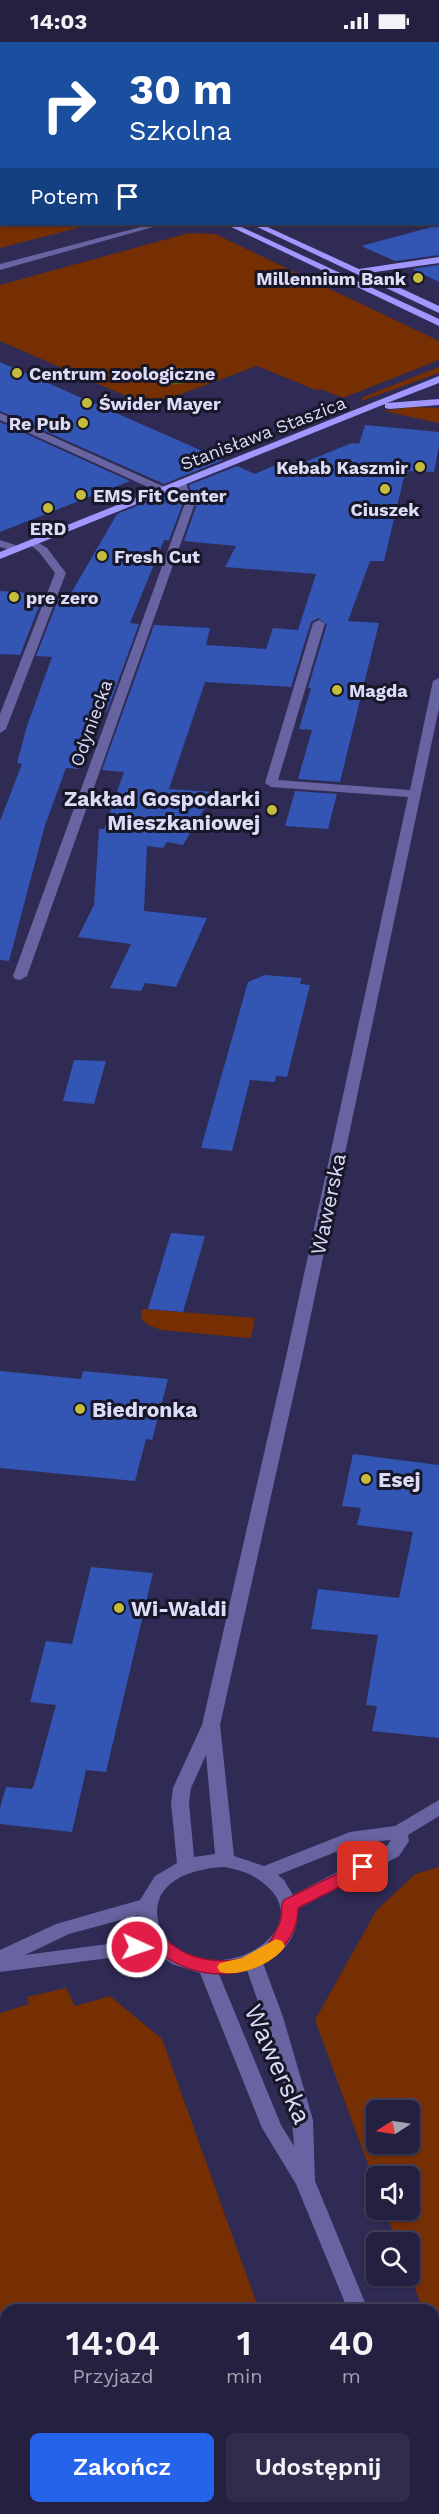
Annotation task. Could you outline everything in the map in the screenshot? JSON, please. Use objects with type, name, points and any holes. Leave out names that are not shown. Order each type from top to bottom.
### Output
[{"type":"main road","points":[[231,225],[439,322]]},
{"type":"main road","points":[[257,225],[439,310]]},
{"type":"main road","points":[[357,272],[439,260]]},
{"type":"main road","points":[[435,381],[428,388],[429,393],[439,401]]},
{"type":"main road","name":"Stanisława Staszica","points":[[0,556],[435,381]]},
{"type":"main road","name":"Stanisława Staszica","points":[[371,408],[439,401]]},
{"type":"street","points":[[0,267],[157,225]]},
{"type":"street","points":[[0,416],[163,490]]},
{"type":"street","name":"Odyniecka","points":[[20,976],[189,506],[181,483]]},
{"type":"street","points":[[0,729],[61,573],[43,550],[32,542]]},
{"type":"street","points":[[0,543],[17,549]]},
{"type":"street","points":[[319,623],[271,783],[415,794]]},
{"type":"street","name":"Wawerska","points":[[186,1866],[181,1796],[211,1725],[294,1357],[439,681]]},
{"type":"street","name":"Wawerska","points":[[211,1725],[225,1860]]},
{"type":"street","points":[[265,1873],[356,1837],[399,1832],[439,1807]]},
{"type":"street","points":[[290,1905],[393,1851],[400,1841],[399,1832]]},
{"type":"street","points":[[225,1860],[244,1863],[275,1880],[285,1893],[290,1905],[290,1922],[275,1947],[253,1960],[225,1967],[207,1967],[179,1958],[159,1944],[150,1931],[147,1918],[148,1905],[160,1882],[172,1872],[206,1861],[225,1860]]},
{"type":"street","points":[[0,1958],[63,1929],[148,1905]]},
{"type":"street","points":[[0,1965],[159,1944]]},
{"type":"street","name":"Wawerska","points":[[253,1960],[273,2017],[303,2120],[305,2181]]},
{"type":"street","name":"Wawerska","points":[[207,1967],[272,2128],[305,2181],[356,2304]]},
{"type":"shaded area","points":[[0,225],[89,225],[0,248]]},
{"type":"shaded area","points":[[189,233],[215,234],[439,341],[439,360],[343,398],[323,390],[313,389],[257,366],[149,406],[0,341],[0,285]]},
{"type":"shaded area","points":[[175,367],[190,369],[197,376],[181,384],[164,383],[154,377],[158,371]]},
{"type":"shaded area","points":[[439,367],[439,373],[361,401],[363,397]]},
{"type":"shaded area","points":[[412,407],[439,408],[439,423],[383,411]]},
{"type":"shaded area","points":[[141,1310],[255,1318],[251,1338],[248,1338],[161,1330],[148,1325],[141,1318]]},
{"type":"shaded area","points":[[439,1867],[439,2304],[421,2304],[414,2286],[420,2286],[420,2232],[393,2232],[389,2220],[420,2220],[420,2166],[369,2166],[315,2020],[376,1911],[415,1874]]},
{"type":"shaded area","points":[[66,1988],[75,2006],[110,1996],[162,2039],[257,2304],[0,2304],[0,2013],[29,2004],[27,1997]]},
{"type":"building","points":[[439,225],[439,255],[395,261],[361,246]]},
{"type":"building","points":[[439,265],[439,282],[412,269]]},
{"type":"building","points":[[0,362],[223,460],[164,484],[0,411]]},
{"type":"building","points":[[0,422],[130,481],[0,532]]},
{"type":"building","points":[[365,425],[439,432],[439,446],[434,472],[409,471],[406,478],[404,477],[384,561],[370,561],[348,621],[379,623],[340,782],[298,779],[312,730],[299,729],[311,688],[308,688],[327,624],[318,618],[311,622],[291,687],[205,682],[169,789],[214,792],[183,845],[167,842],[163,848],[147,846],[144,911],[207,918],[176,987],[145,983],[141,991],[110,988],[131,944],[78,937],[94,905],[99,829],[104,829],[124,772],[102,770],[154,625],[210,628],[206,645],[266,649],[273,628],[298,630],[316,574],[225,567],[236,546],[184,541],[196,507],[189,485],[237,466],[255,474],[287,460],[300,464],[352,443],[359,444]]},
{"type":"building","points":[[176,490],[182,506],[169,540],[164,540],[130,623],[139,624],[106,714],[107,701],[78,769],[66,768],[45,825],[9,961],[0,960],[0,821],[22,764],[17,763],[27,726],[52,657],[36,656],[60,595],[70,595],[117,514]]},
{"type":"building","points":[[0,591],[44,594],[20,655],[0,654]]},
{"type":"building","points":[[295,791],[337,794],[328,829],[285,826]]},
{"type":"building","points":[[265,975],[302,978],[300,984],[310,985],[287,1077],[276,1076],[275,1082],[250,1080],[232,1151],[201,1148],[248,982]]},
{"type":"building","points":[[74,1060],[106,1061],[94,1104],[63,1101]]},
{"type":"building","points":[[171,1233],[205,1236],[183,1312],[148,1309]]},
{"type":"building","name":"Biedronka","points":[[0,1371],[81,1379],[83,1371],[168,1379],[152,1440],[146,1439],[135,1481],[0,1468]]},
{"type":"building","points":[[353,1454],[439,1465],[439,1738],[372,1731],[377,1706],[366,1705],[378,1635],[311,1629],[318,1589],[399,1598],[413,1532],[357,1525],[361,1508],[342,1506]]},
{"type":"building","points":[[91,1567],[153,1573],[106,1772],[86,1770],[72,1832],[0,1824],[0,1808],[6,1787],[32,1789],[34,1785],[56,1705],[30,1702],[46,1641],[72,1644]]},
{"type":"slow traffic","points":[[226,1967],[244,1964],[261,1957],[276,1946]]},
{"type":"place","name":"Millennium Bank","points":[[418,278]]},
{"type":"place","name":"Centrum zoologiczne","points":[[17,373]]},
{"type":"place","name":"Świder Mayer","points":[[87,403]]},
{"type":"place","name":"Re Pub","points":[[83,423]]},
{"type":"place","name":"Kebab Kaszmir","points":[[420,467]]},
{"type":"place","name":"Ciuszek","points":[[385,489]]},
{"type":"place","name":"EMS Fit Center","points":[[81,495]]},
{"type":"place","name":"ERD","points":[[48,508]]},
{"type":"place","name":"Fresh Cut","points":[[102,556]]},
{"type":"place","name":"pre zero","points":[[14,597]]},
{"type":"place","name":"Magda","points":[[337,690]]},
{"type":"place","name":"Zakład Gospodarki Mieszkaniowej","points":[[272,810]]},
{"type":"place","name":"Biedronka","points":[[80,1409]]},
{"type":"place","name":"Esej","points":[[366,1479]]},
{"type":"place","name":"Wi-Waldi","points":[[119,1608]]},
{"type":"route","points":[[137,1947],[159,1944],[179,1958],[207,1967],[244,1964],[261,1957],[275,1947],[290,1922],[290,1905],[363,1867]]}]
